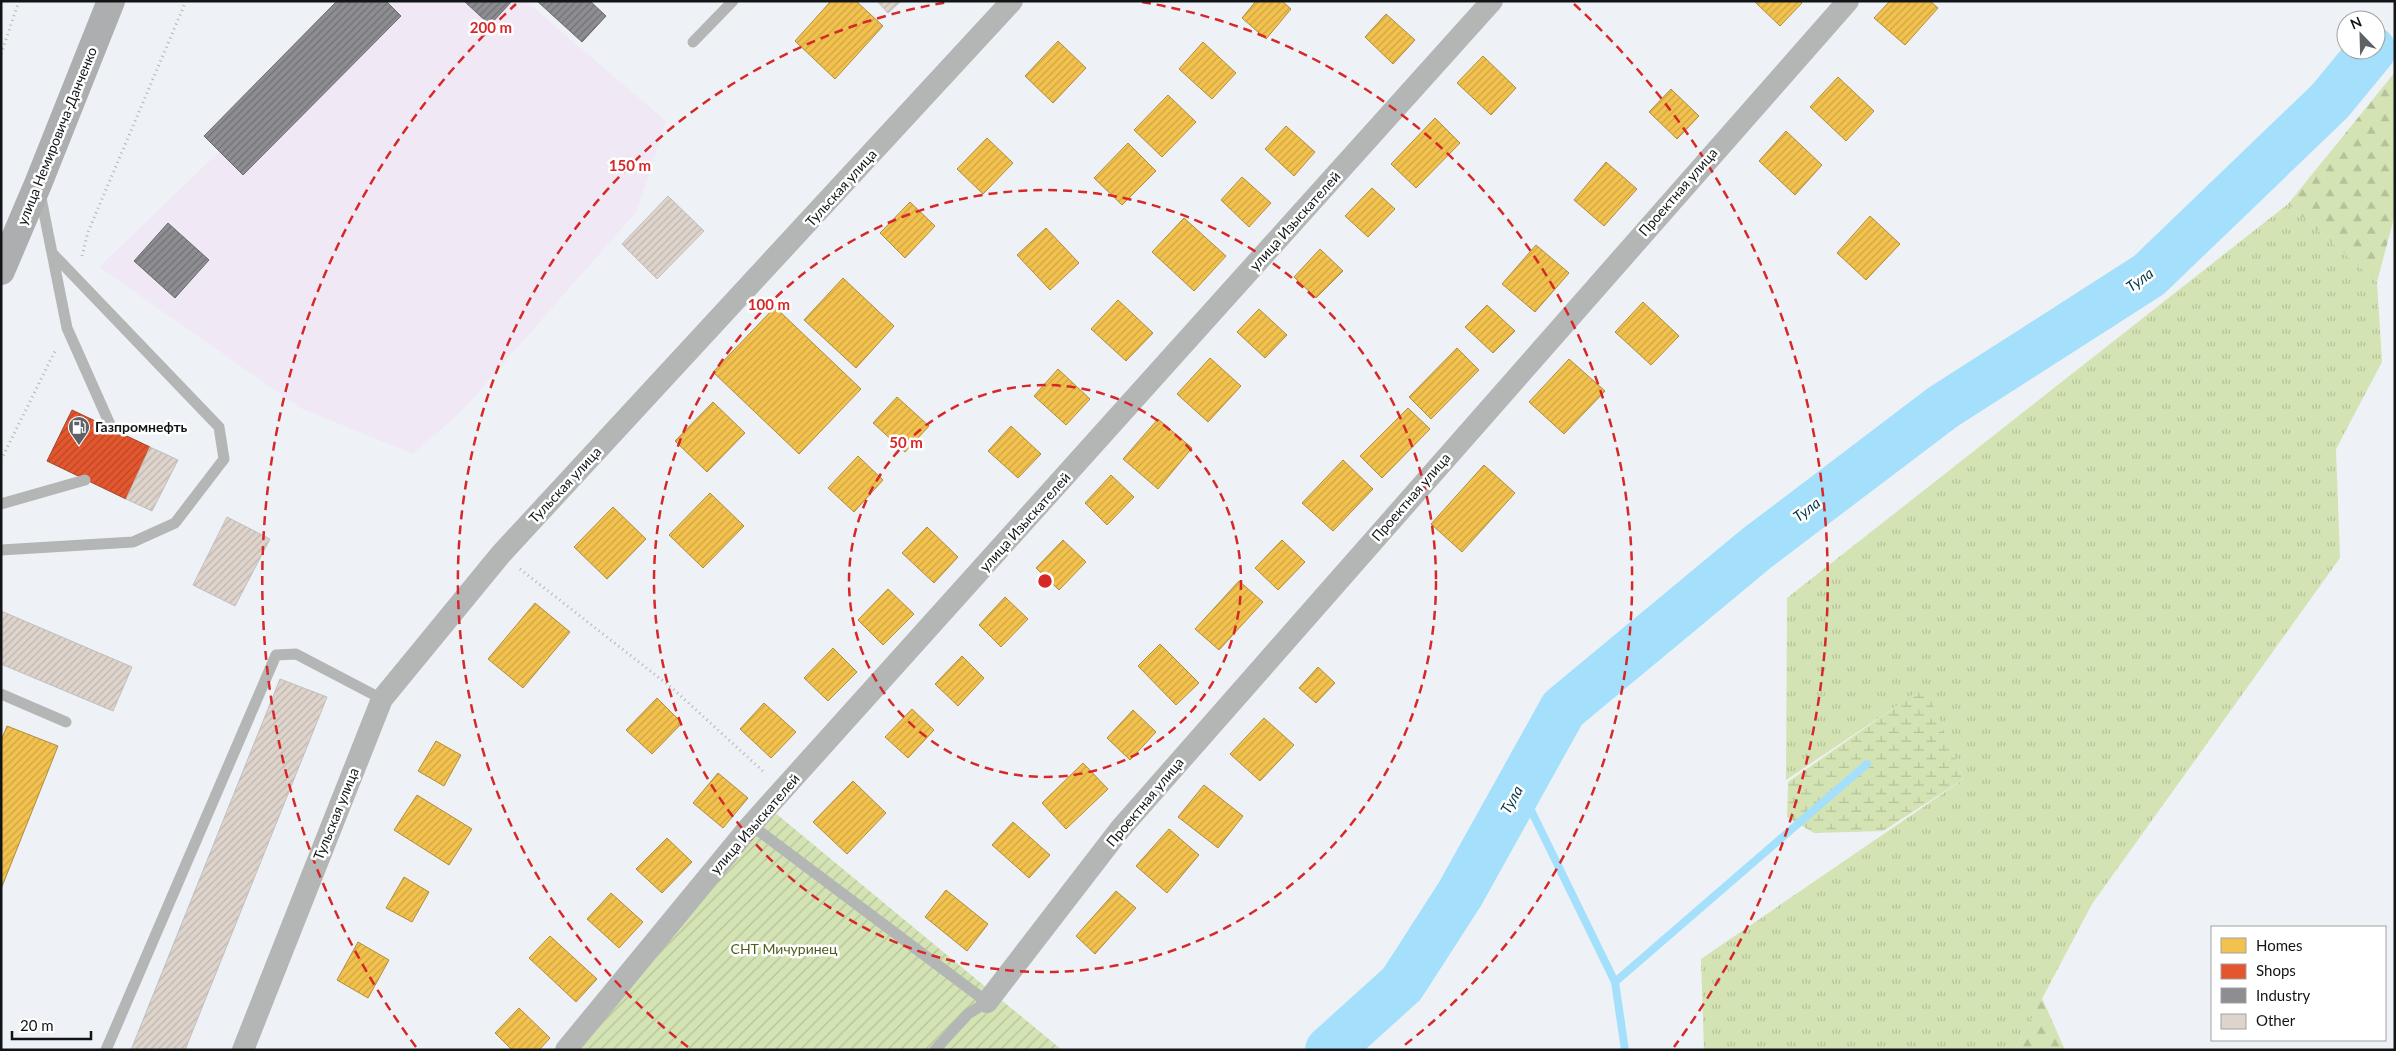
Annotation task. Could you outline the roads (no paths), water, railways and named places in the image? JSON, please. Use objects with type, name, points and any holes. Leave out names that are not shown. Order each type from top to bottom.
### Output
[{"type":"main road","name":"улица Немировича-Данченко","points":[[1,271],[111,1]]},
{"type":"street","name":"Тульская улица","points":[[243,1050],[382,699],[501,554],[1012,1]]},
{"type":"street","name":"улица Изыскателей","points":[[566,1050],[751,825],[1492,1]]},
{"type":"street","name":"Проектная улица","points":[[986,1002],[1121,828],[1848,1]]},
{"type":"lane","points":[[694,42],[733,1]]},
{"type":"lane","points":[[38,184],[67,328],[112,429]]},
{"type":"lane","points":[[1,550],[133,542],[175,523],[224,459],[220,426],[52,253]]},
{"type":"lane","points":[[1,504],[85,480]]},
{"type":"lane","points":[[106,1050],[276,655],[296,654],[382,699]]},
{"type":"lane","points":[[1,694],[66,722]]},
{"type":"lane","points":[[751,825],[986,1002],[968,1014],[936,1050]]},
{"type":"waterway","name":"Тула","points":[[1329,1050],[1402,984],[1460,894],[1563,709],[1757,548],[1943,407],[2149,275],[2330,101],[2364,60]]},
{"type":"waterway","points":[[1563,709],[1524,796],[1615,982],[1625,1050]]},
{"type":"waterway","points":[[1615,982],[1867,764]]},
{"type":"place","name":"Газпромнефть","points":[[79,446]]},
{"type":"park label","name":"СНТ Мичуринец","points":[[784,949]]}]
